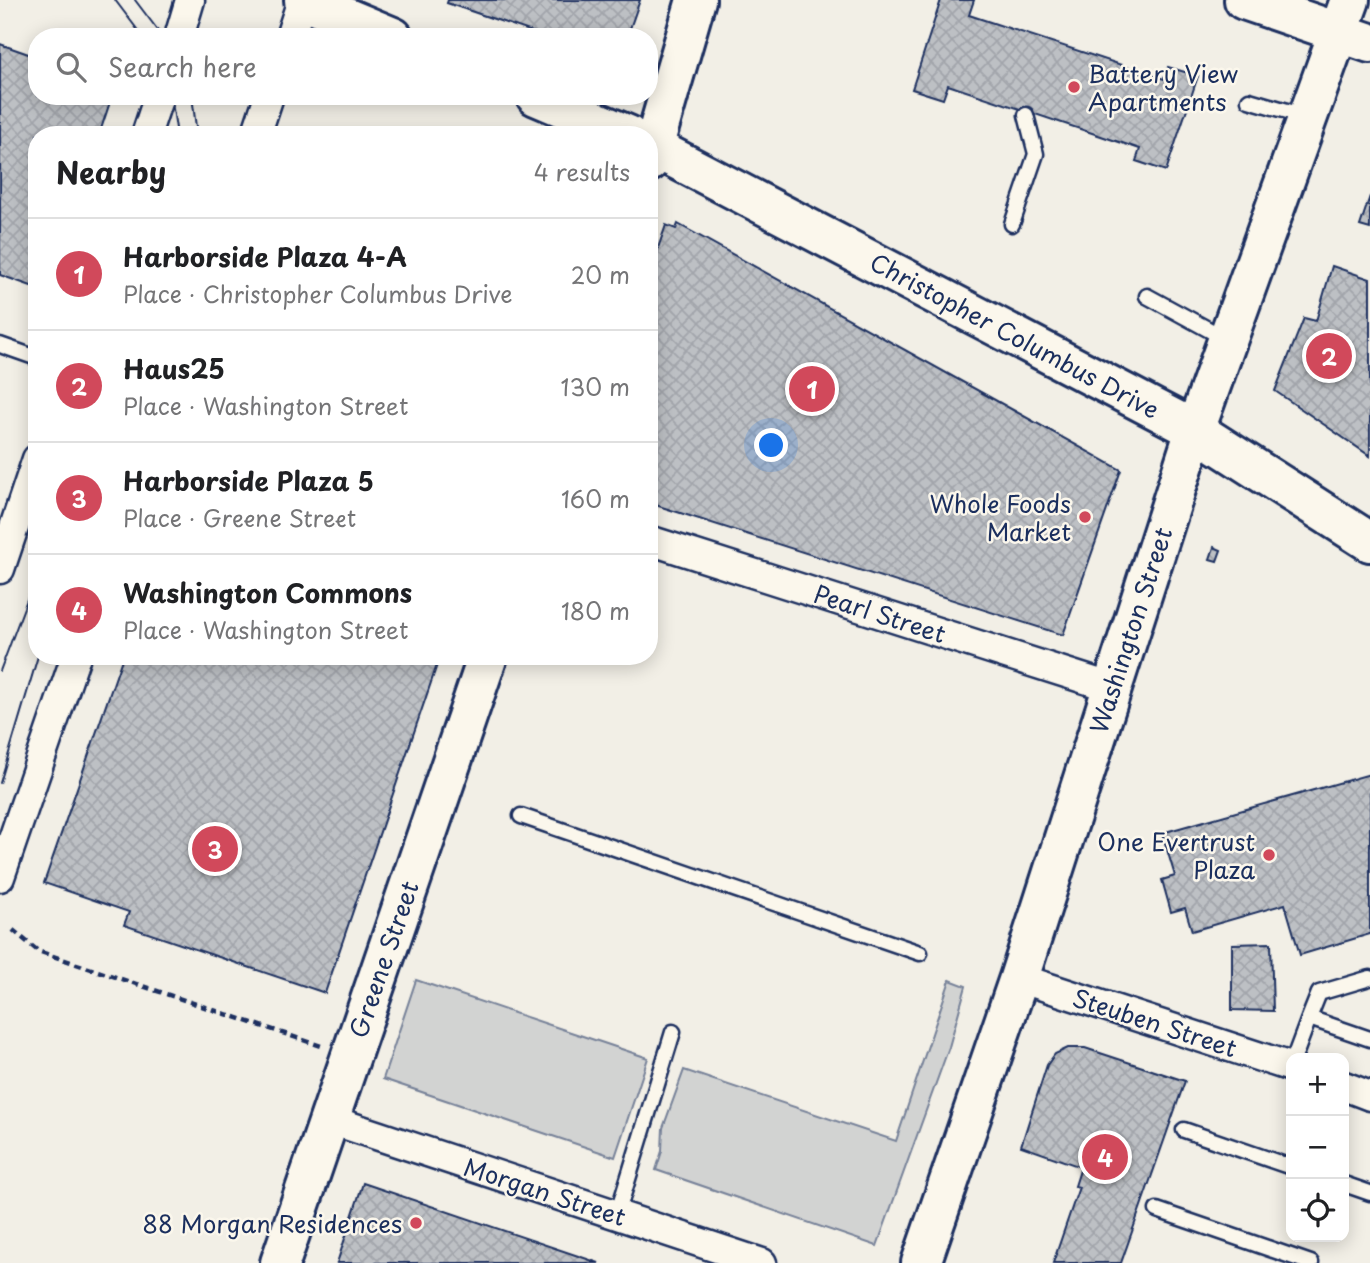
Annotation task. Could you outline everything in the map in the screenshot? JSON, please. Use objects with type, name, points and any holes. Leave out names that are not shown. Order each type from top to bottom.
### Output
[{"type":"street","points":[[181,28],[190,0]]},
{"type":"street","points":[[293,28],[303,0],[371,28]]},
{"type":"street","points":[[652,126],[696,0]]},
{"type":"street","points":[[1244,0],[1352,25]]},
{"type":"street","name":"Washington Street","points":[[921,1263],[1019,978],[1110,687],[1195,430],[1306,117],[1352,25]]},
{"type":"street","points":[[149,126],[156,105]]},
{"type":"street","points":[[259,126],[266,105]]},
{"type":"street","name":"Christopher Columbus Drive","points":[[555,105],[600,126]]},
{"type":"street","name":"Christopher Columbus Drive","points":[[658,154],[1195,430],[1370,542]]},
{"type":"street","points":[[0,569],[28,487]]},
{"type":"street","name":"Pearl Street","points":[[658,543],[1110,687]]},
{"type":"street","points":[[0,877],[73,665]]},
{"type":"street","name":"Greene Street","points":[[280,1263],[485,665]]},
{"type":"street","name":"Steuben Street","points":[[1019,978],[1286,1065]]},
{"type":"street","points":[[1349,1088],[1370,1096]]},
{"type":"street","name":"Morgan Street","points":[[328,1119],[762,1263]]},
{"type":"lane","points":[[1249,100],[1306,117]]},
{"type":"lane","points":[[1012,224],[1036,154],[1026,116]]},
{"type":"lane","points":[[1147,296],[1227,340]]},
{"type":"lane","points":[[0,345],[28,355]]},
{"type":"lane","points":[[522,816],[920,953]]},
{"type":"lane","points":[[1296,1053],[1319,993],[1370,978]]},
{"type":"lane","points":[[1309,1018],[1370,1039]]},
{"type":"lane","points":[[617,1215],[673,1032]]},
{"type":"lane","points":[[1184,1130],[1286,1165]]},
{"type":"lane","points":[[1349,1186],[1370,1194]]},
{"type":"lane","points":[[1157,1210],[1311,1263]]},
{"type":"path","points":[[13,930],[38,951],[323,1046]]},
{"type":"shaded area","points":[[416,980],[648,1058],[615,1157],[383,1079]]},
{"type":"shaded area","points":[[950,980],[966,986],[949,1047],[877,1246],[656,1170],[662,1151],[663,1128],[684,1070],[896,1141]]},
{"type":"building","points":[[448,0],[640,0],[630,28],[521,28],[447,3]]},
{"type":"building","name":"Battery View Apartments","points":[[941,0],[974,0],[969,15],[1164,79],[1168,67],[1198,76],[1166,171],[1136,161],[1140,149],[948,85],[943,99],[912,89]]},
{"type":"building","points":[[0,44],[28,54],[28,105],[109,105],[102,126],[28,126],[28,285],[0,275]]},
{"type":"building","points":[[1370,196],[1370,229],[1360,226]]},
{"type":"building","points":[[678,224],[1121,470],[1063,635],[658,506],[658,248],[666,225],[676,229]]},
{"type":"building","points":[[1332,266],[1370,279],[1370,456],[1275,391],[1304,318],[1316,321]]},
{"type":"building","points":[[1214,547],[1221,550],[1217,561],[1210,559]]},
{"type":"building","points":[[120,665],[437,665],[325,993],[124,925],[129,912],[44,883]]},
{"type":"building","name":"One Evertrust Plaza","points":[[1370,774],[1370,934],[1300,955],[1285,904],[1192,931],[1185,908],[1171,912],[1162,880],[1175,876],[1162,833]]},
{"type":"building","points":[[1271,943],[1273,1011],[1232,1010],[1232,944]]},
{"type":"building","points":[[1068,1048],[1085,1048],[1185,1081],[1121,1263],[1053,1263],[1079,1187],[1075,1186],[1081,1167],[1021,1146],[1047,1065],[1055,1054]]},
{"type":"building","name":"88 Morgan Residences","points":[[363,1183],[599,1263],[337,1263]]},
{"type":"tram line","points":[[115,0],[136,28]]},
{"type":"tram line","points":[[135,0],[156,28]]},
{"type":"tram line","points":[[172,105],[176,126]]},
{"type":"tram line","points":[[193,105],[196,126]]},
{"type":"tram line","points":[[0,671],[28,597]]},
{"type":"tram line","points":[[0,783],[35,665]]},
{"type":"place","name":"Battery View Apartments","points":[[1074,87]]},
{"type":"place","name":"Haus25","points":[[1329,356]]},
{"type":"place","name":"Harborside Plaza 4-A","points":[[812,389]]},
{"type":"place","name":"Whole Foods Market","points":[[1085,517]]},
{"type":"place","name":"Harborside Plaza 5","points":[[215,849]]},
{"type":"place","name":"One Evertrust Plaza","points":[[1269,855]]},
{"type":"place","name":"Washington Commons","points":[[1105,1157]]},
{"type":"place","name":"88 Morgan Residences","points":[[416,1223]]}]
